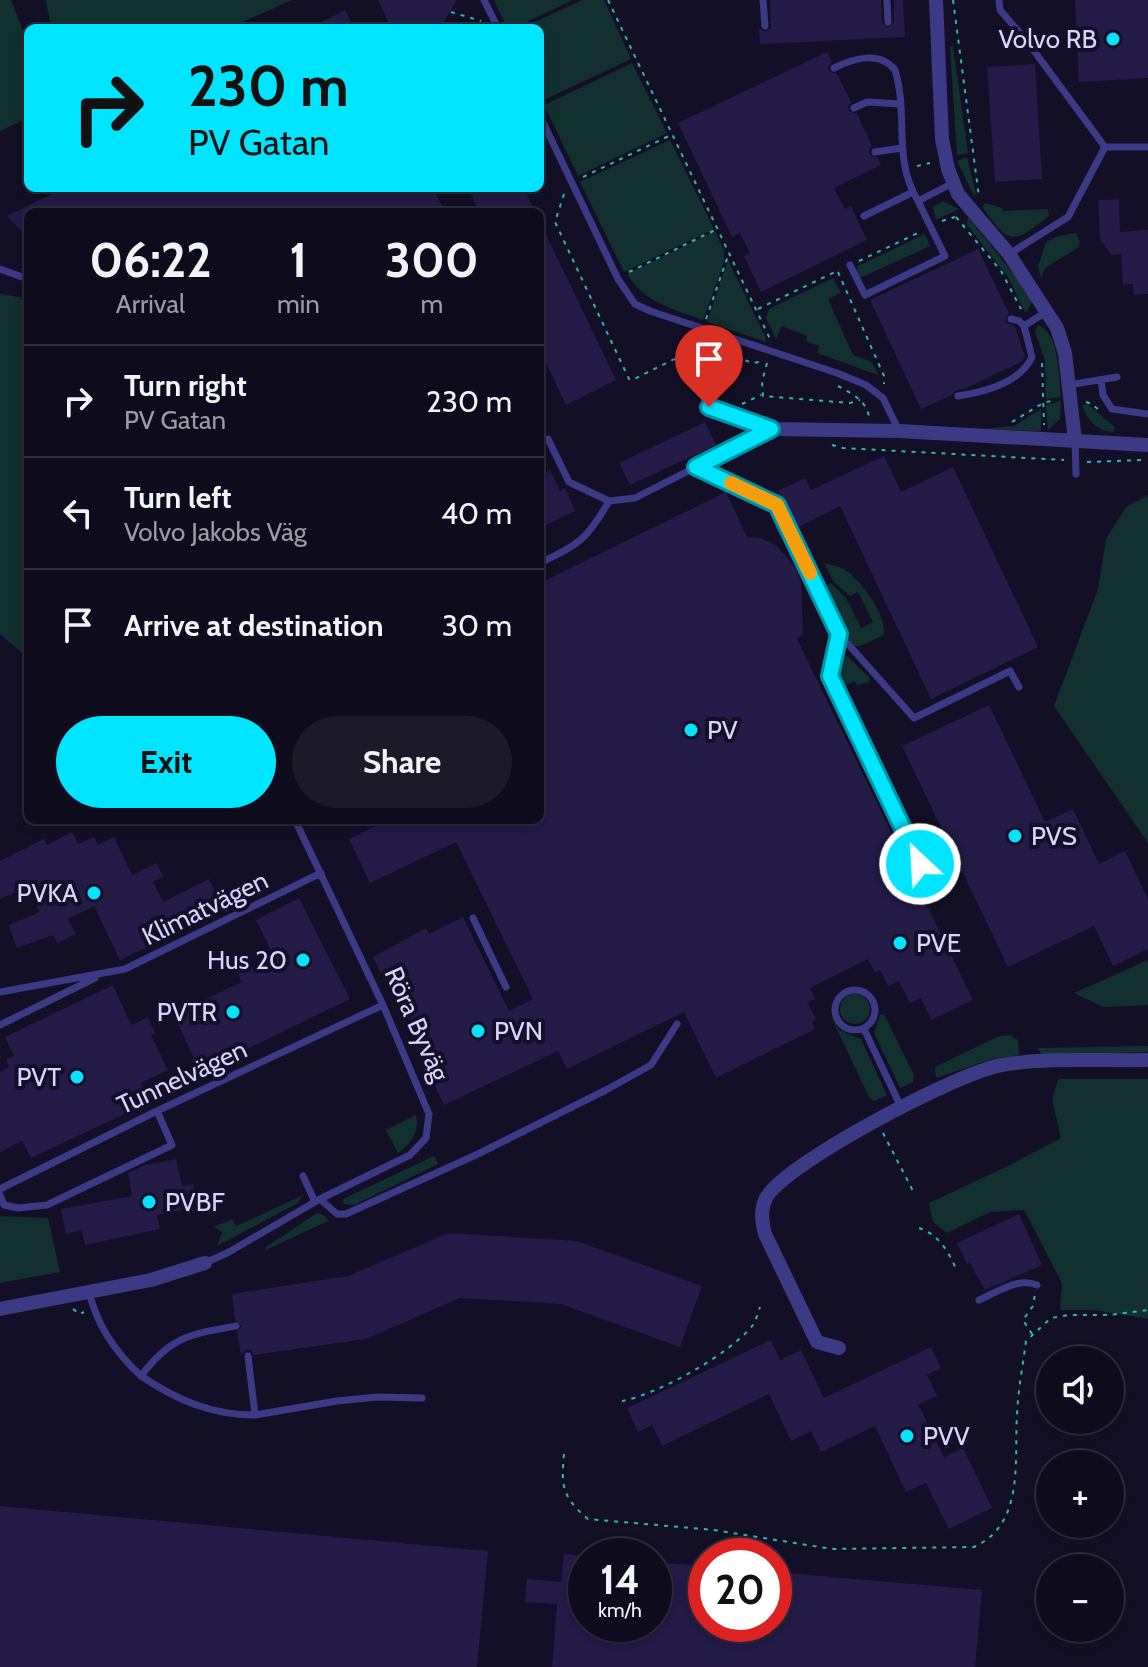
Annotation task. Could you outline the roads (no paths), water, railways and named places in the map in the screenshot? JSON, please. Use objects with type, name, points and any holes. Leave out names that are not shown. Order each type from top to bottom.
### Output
[{"type":"street","points":[[936,0],[942,139],[953,183],[963,200],[1009,254],[1048,311],[1065,353],[1075,441]]},
{"type":"street","points":[[715,403],[771,429],[899,431],[1148,445]]},
{"type":"street","points":[[839,1348],[817,1342],[765,1234],[763,1210],[766,1198],[789,1173],[876,1121],[980,1071],[1001,1065],[1148,1060]]},
{"type":"street","points":[[0,1309],[166,1276],[205,1263]]},
{"type":"lane","points":[[484,0],[496,24]]},
{"type":"lane","points":[[763,0],[765,26]]},
{"type":"lane","points":[[887,0],[888,22]]},
{"type":"lane","points":[[999,0],[1000,10],[1105,147]]},
{"type":"lane","points":[[834,68],[851,59],[884,60],[895,70],[907,181],[947,259],[886,289],[865,295],[850,265]]},
{"type":"lane","points":[[854,108],[867,102],[900,104]]},
{"type":"lane","points":[[544,124],[617,277],[635,304],[866,385],[883,398],[899,431]]},
{"type":"lane","points":[[1105,147],[1148,147]]},
{"type":"lane","points":[[1009,254],[1068,217],[1105,147]]},
{"type":"lane","points":[[875,152],[902,148]]},
{"type":"lane","points":[[918,201],[953,183]]},
{"type":"lane","points":[[864,216],[913,192]]},
{"type":"lane","points":[[0,269],[24,278]]},
{"type":"lane","points":[[1024,326],[1048,311]]},
{"type":"lane","points":[[958,396],[986,392],[1027,368],[1032,357],[1024,326],[1011,319]]},
{"type":"lane","points":[[1068,385],[1117,377]]},
{"type":"lane","points":[[1101,380],[1106,403],[1112,409],[1148,414]]},
{"type":"lane","points":[[544,440],[548,439],[569,482],[609,501],[635,498],[771,429]]},
{"type":"lane","points":[[1075,441],[1076,474]]},
{"type":"lane","points":[[696,467],[777,505],[839,634],[914,718],[1010,671],[1019,687]]},
{"type":"lane","points":[[544,561],[579,544],[593,529],[609,501]]},
{"type":"lane","points":[[839,634],[830,676],[920,864]]},
{"type":"lane","name":"Röra Byväg","points":[[205,1263],[410,1155],[426,1138],[429,1114],[424,1097],[297,824]]},
{"type":"lane","name":"Klimatvägen","points":[[0,992],[125,969],[321,873]]},
{"type":"lane","points":[[473,918],[506,987]]},
{"type":"lane","name":"Klimatvägen","points":[[0,1025],[104,973]]},
{"type":"lane","points":[[849,991],[862,992],[873,1000],[873,1020],[864,1029],[851,1030],[839,1023],[836,1017],[839,998],[849,991]]},
{"type":"lane","name":"Tunnelvägen","points":[[0,1189],[383,1005]]},
{"type":"lane","points":[[303,1176],[318,1201],[337,1214],[346,1214],[478,1154],[651,1065],[677,1024]]},
{"type":"lane","points":[[864,1029],[902,1109]]},
{"type":"lane","points":[[0,1195],[4,1205],[18,1208],[47,1205],[172,1145],[157,1111]]},
{"type":"lane","points":[[979,1300],[1016,1283],[1028,1281],[1037,1285]]},
{"type":"lane","points":[[89,1292],[103,1331],[126,1362],[163,1391],[208,1410],[255,1415],[337,1401],[377,1397],[422,1398]]},
{"type":"lane","points":[[141,1376],[154,1359],[173,1343],[208,1331],[236,1326]]},
{"type":"lane","points":[[248,1356],[255,1415]]},
{"type":"place","name":"Volvo RB","points":[[1113,39]]},
{"type":"place","name":"PV","points":[[691,730]]},
{"type":"place","name":"PVS","points":[[1015,836]]},
{"type":"place","name":"PVKA","points":[[94,893]]},
{"type":"place","name":"PVE","points":[[900,943]]},
{"type":"place","name":"Hus 20","points":[[303,960]]},
{"type":"place","name":"PVTR","points":[[233,1012]]},
{"type":"place","name":"PVN","points":[[478,1031]]},
{"type":"place","name":"PVT","points":[[77,1077]]},
{"type":"place","name":"PVBF","points":[[149,1202]]},
{"type":"place","name":"PVV","points":[[907,1436]]}]
